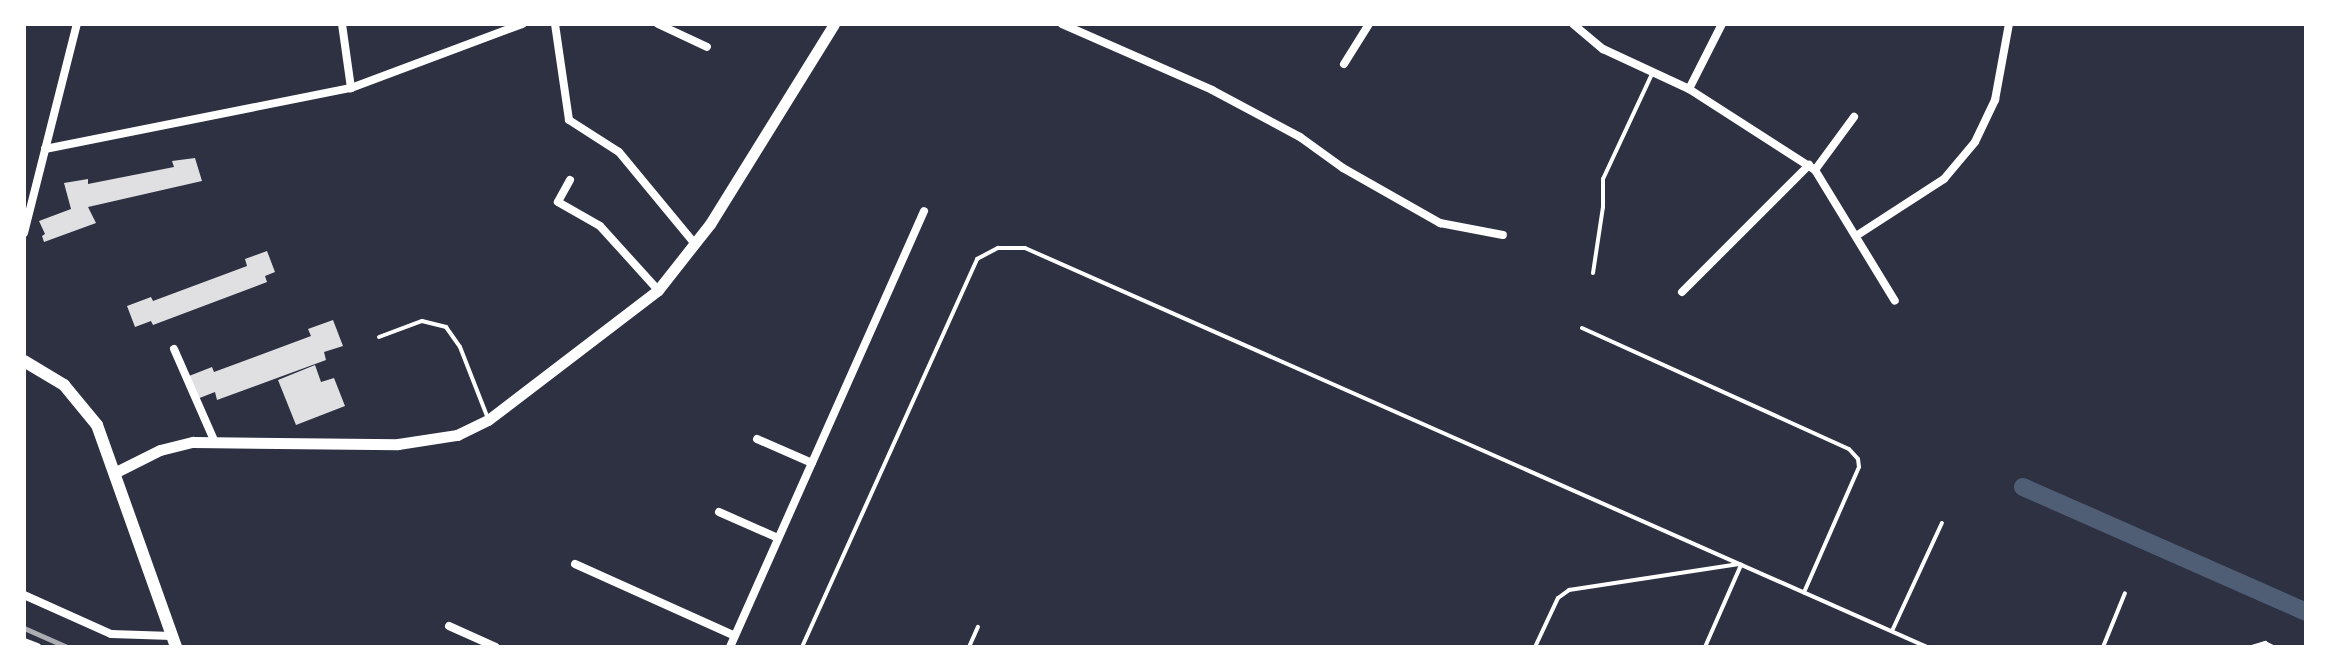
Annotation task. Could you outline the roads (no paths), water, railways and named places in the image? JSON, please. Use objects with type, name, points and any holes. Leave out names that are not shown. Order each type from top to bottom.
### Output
[{"type":"main road","points":[[24,361],[64,385],[97,425],[174,641]]},
{"type":"street","points":[[24,233],[77,24]]},
{"type":"street","points":[[342,24],[351,88]]},
{"type":"street","points":[[45,149],[351,88],[522,24]]},
{"type":"street","points":[[555,24],[569,120],[619,152],[695,244]]},
{"type":"street","points":[[658,24],[707,47]]},
{"type":"street","points":[[114,473],[160,450],[214,440],[398,444],[457,435],[488,420],[658,290],[695,244],[834,24]]},
{"type":"street","points":[[1062,24],[1224,97],[1300,137],[1343,168],[1440,223],[1503,235]]},
{"type":"street","points":[[1344,64],[1369,24]]},
{"type":"street","points":[[1573,24],[1603,49],[1689,89],[1812,168],[1895,301]]},
{"type":"street","points":[[1689,89],[1722,24]]},
{"type":"street","points":[[1856,236],[1944,179],[1975,142],[1995,100],[2009,24]]},
{"type":"street","points":[[1682,292],[1812,168],[1854,117]]},
{"type":"street","points":[[570,180],[558,202],[600,226],[658,290]]},
{"type":"street","points":[[24,185],[35,187]]},
{"type":"street","points":[[730,647],[924,211]]},
{"type":"street","points":[[174,349],[214,440]]},
{"type":"street","points":[[757,439],[812,463]]},
{"type":"street","points":[[719,512],[778,538]]},
{"type":"street","points":[[575,564],[735,636]]},
{"type":"street","points":[[24,595],[111,634],[174,641]]},
{"type":"street","points":[[449,626],[496,647]]},
{"type":"street","points":[[24,642],[37,647]]},
{"type":"lane","points":[[1593,273],[1603,207],[1603,179],[1652,74]]},
{"type":"lane","points":[[802,647],[977,259],[998,248],[1025,248],[1927,647]]},
{"type":"lane","points":[[379,337],[422,321],[446,327],[460,347],[488,420]]},
{"type":"lane","points":[[1582,328],[1849,449],[1858,459],[1859,467],[1804,592]]},
{"type":"lane","points":[[1892,631],[1942,523]]},
{"type":"lane","points":[[1535,647],[1558,598],[1569,590],[1741,563]]},
{"type":"lane","points":[[1705,647],[1741,563]]},
{"type":"lane","points":[[2103,647],[2125,593]]},
{"type":"lane","points":[[969,647],[978,627]]},
{"type":"lane","points":[[2252,647],[2265,643],[2273,647]]},
{"type":"waterway","points":[[2023,487],[2306,612]]},
{"type":"railway","points":[[24,628],[67,647]]}]
